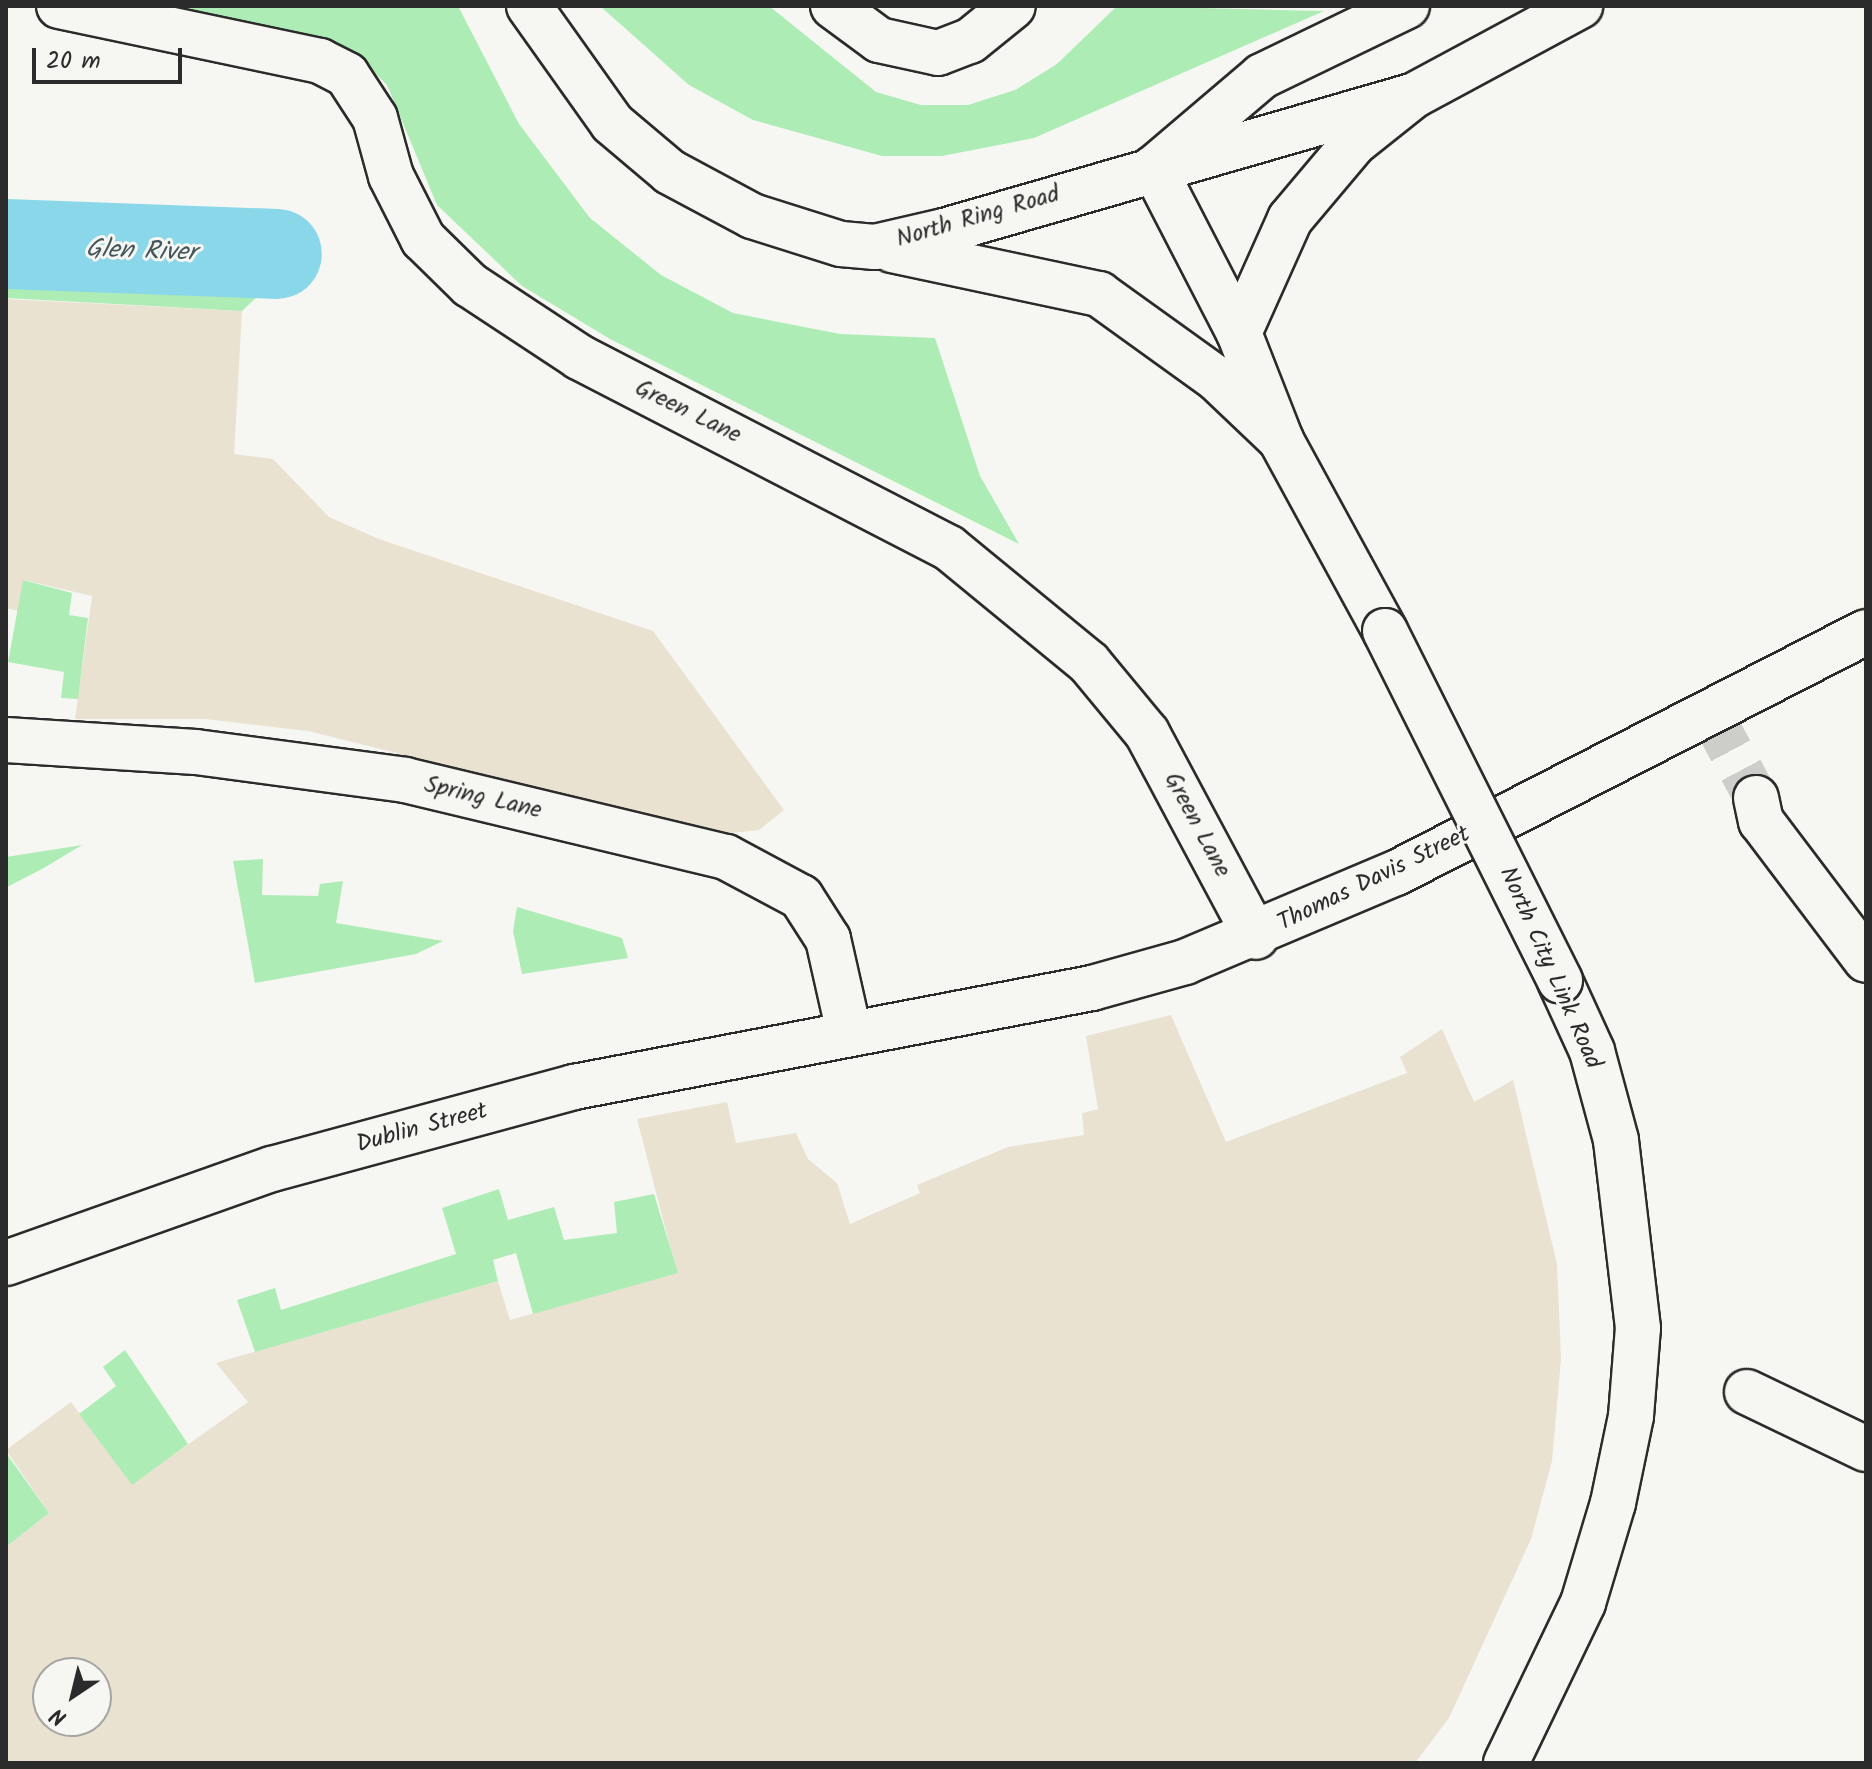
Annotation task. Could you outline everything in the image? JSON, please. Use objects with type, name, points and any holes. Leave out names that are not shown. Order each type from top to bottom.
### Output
[{"type":"main road","name":"Green Lane","points":[[59,6],[320,61],[347,75],[375,118],[391,176],[423,239],[470,285],[579,357],[949,548],[1089,663],[1147,733],[1256,937]]},
{"type":"main road","name":"North Ring Road","points":[[529,6],[612,123],[670,172],[752,216],[875,247],[1413,96]]},
{"type":"main road","points":[[833,6],[879,40],[938,53],[970,41],[1013,6]]},
{"type":"main road","points":[[1154,168],[1262,76],[1407,6]]},
{"type":"main road","points":[[1239,333],[1290,219],[1318,178],[1413,96],[1580,6]]},
{"type":"main road","name":"North City Link Road","points":[[1154,168],[1239,333],[1281,440],[1385,631],[1560,981],[1592,1051],[1616,1140],[1638,1328],[1613,1503],[1583,1603],[1506,1763]]},
{"type":"main road","name":"North City Link Road","points":[[875,247],[1099,294],[1216,378],[1281,440]]},
{"type":"main road","name":"Thomas Davis Street","points":[[849,1032],[1092,988],[1256,937],[1396,873],[1866,632]]},
{"type":"main road","name":"Spring Lane","points":[[6,740],[196,752],[405,780],[737,860],[801,897],[828,939],[849,1032]]},
{"type":"main road","points":[[1756,798],[1761,821],[1866,960]]},
{"type":"main road","name":"Dublin Street","points":[[6,1263],[272,1169],[574,1087],[849,1032]]},
{"type":"main road","points":[[1747,1392],[1866,1449]]},
{"type":"shaded area","points":[[6,299],[242,311],[234,454],[273,459],[329,517],[379,539],[653,631],[784,810],[759,830],[722,834],[308,731],[205,719],[75,719],[92,596],[24,580],[18,611],[6,608]]},
{"type":"shaded area","points":[[1171,1015],[1226,1142],[1407,1073],[1400,1057],[1442,1029],[1474,1102],[1513,1080],[1557,1264],[1561,1359],[1552,1461],[1531,1539],[1449,1718],[1415,1763],[6,1763],[6,1547],[49,1513],[6,1450],[71,1402],[132,1484],[248,1402],[216,1363],[498,1281],[510,1320],[677,1273],[637,1119],[727,1102],[736,1143],[796,1133],[808,1159],[837,1183],[850,1224],[920,1193],[917,1185],[1008,1147],[1084,1135],[1082,1113],[1098,1109],[1086,1036]]},
{"type":"green space","points":[[147,6],[458,6],[519,124],[590,218],[661,275],[733,313],[840,334],[935,338],[980,476],[1019,544],[610,339],[522,286],[437,205],[387,85],[358,56]]},
{"type":"green space","points":[[600,6],[769,6],[876,92],[921,105],[968,105],[1015,90],[1057,64],[1117,6],[1324,11],[1034,138],[942,156],[882,156],[753,120],[689,85]]},
{"type":"green space","points":[[6,224],[274,231],[280,275],[242,311],[6,298]]},
{"type":"green space","points":[[23,580],[72,593],[69,615],[88,618],[78,699],[61,698],[64,672],[8,662]]},
{"type":"green space","points":[[82,845],[42,869],[7,887],[6,857]]},
{"type":"green space","points":[[263,859],[262,895],[318,896],[320,884],[343,881],[336,923],[443,941],[416,954],[255,983],[233,861]]},
{"type":"green space","points":[[517,907],[622,938],[628,958],[522,974],[513,931]]},
{"type":"green space","points":[[499,1189],[508,1220],[554,1207],[564,1240],[617,1233],[614,1202],[654,1194],[678,1273],[533,1314],[516,1253],[493,1260],[498,1281],[255,1352],[237,1300],[275,1288],[281,1310],[456,1254],[442,1208]]},
{"type":"green space","points":[[125,1350],[188,1444],[132,1485],[79,1414],[116,1386],[103,1367]]},
{"type":"green space","points":[[6,1453],[49,1513],[6,1547]]},
{"type":"waterway","name":"Glen River","points":[[6,244],[277,254]]},
{"type":"tunnel","points":[[1710,712],[1756,798]]}]
